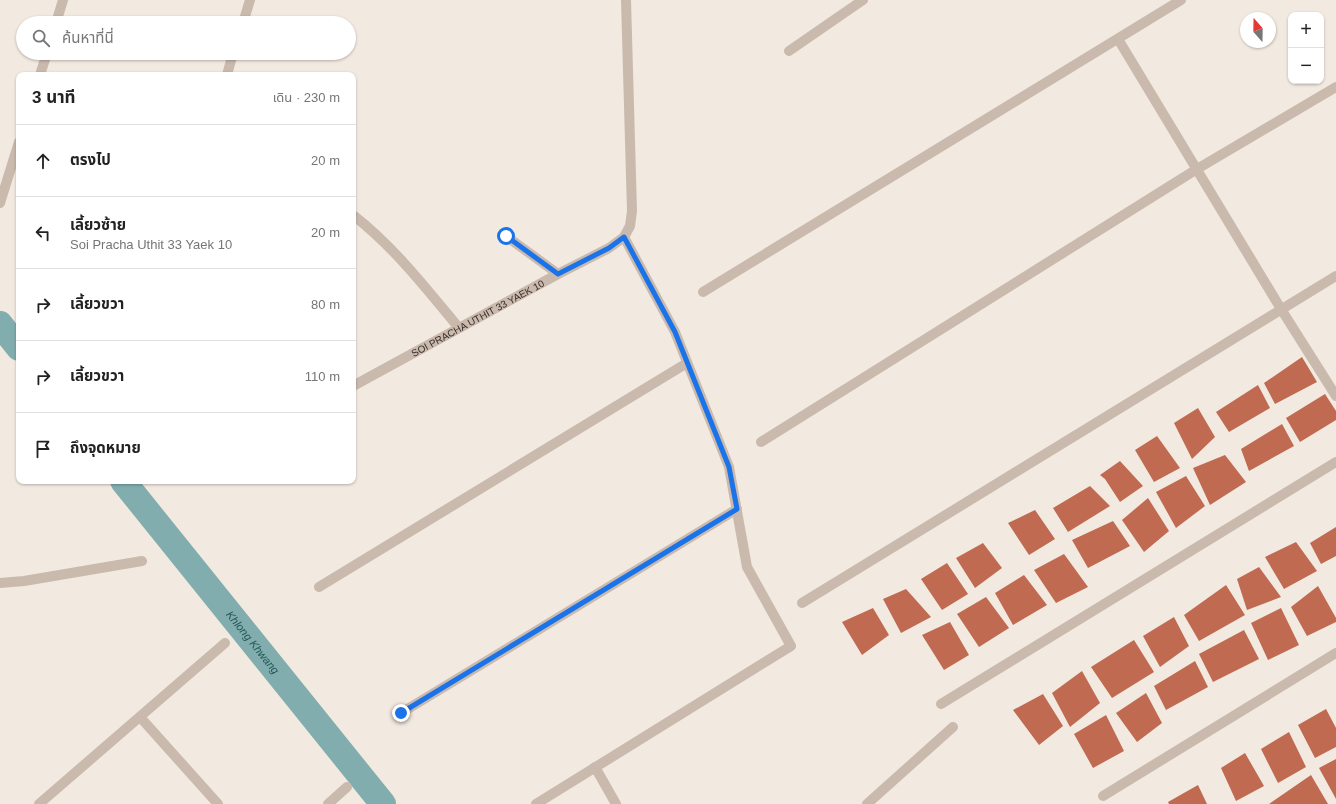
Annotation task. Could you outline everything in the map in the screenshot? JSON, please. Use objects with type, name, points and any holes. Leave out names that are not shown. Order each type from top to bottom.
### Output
[{"type":"street","points":[[58,16],[63,0]]},
{"type":"street","points":[[245,16],[250,0]]},
{"type":"street","points":[[536,804],[791,646],[748,567],[729,467],[675,332],[624,237],[630,226],[632,211],[626,0]]},
{"type":"street","points":[[789,51],[863,0]]},
{"type":"street","points":[[704,292],[1181,0]]},
{"type":"street","points":[[1118,38],[1281,309],[1336,396]]},
{"type":"street","points":[[41,72],[45,60]]},
{"type":"street","points":[[228,72],[231,60]]},
{"type":"street","points":[[760,442],[1197,169],[1336,87]]},
{"type":"street","points":[[0,203],[16,152]]},
{"type":"street","points":[[356,217],[371,229],[417,276],[459,328]]},
{"type":"street","points":[[506,236],[558,274]]},
{"type":"street","name":"SOI PRACHA UTHIT 33 YAEK 10","points":[[356,384],[558,274],[609,248],[624,237]]},
{"type":"street","points":[[802,603],[1336,276]]},
{"type":"street","points":[[319,587],[687,363]]},
{"type":"street","points":[[941,704],[1336,462]]},
{"type":"street","points":[[401,713],[737,509]]},
{"type":"street","points":[[0,583],[24,581],[142,561]]},
{"type":"street","points":[[39,804],[225,644]]},
{"type":"street","points":[[1103,796],[1336,653]]},
{"type":"street","points":[[140,717],[218,804]]},
{"type":"street","points":[[868,804],[953,727]]},
{"type":"street","points":[[595,767],[616,804]]},
{"type":"street","points":[[328,804],[347,787]]},
{"type":"building","points":[[1302,357],[1317,382],[1275,404],[1264,383]]},
{"type":"building","points":[[1258,385],[1270,408],[1229,432],[1216,412]]},
{"type":"building","points":[[1325,394],[1336,411],[1336,420],[1300,442],[1286,418]]},
{"type":"building","points":[[1198,408],[1215,437],[1192,459],[1174,423]]},
{"type":"building","points":[[1282,424],[1294,446],[1249,471],[1241,449]]},
{"type":"building","points":[[1157,436],[1180,468],[1154,482],[1135,450]]},
{"type":"building","points":[[1225,455],[1246,482],[1210,505],[1193,468]]},
{"type":"building","points":[[1120,461],[1143,486],[1120,502],[1105,479],[1100,475]]},
{"type":"building","points":[[1186,476],[1205,506],[1176,528],[1156,492]]},
{"type":"building","points":[[1090,486],[1110,506],[1068,532],[1053,508]]},
{"type":"building","points":[[1148,498],[1169,531],[1144,552],[1122,520]]},
{"type":"building","points":[[1035,510],[1055,539],[1029,555],[1008,523]]},
{"type":"building","points":[[1113,521],[1130,546],[1088,568],[1072,540]]},
{"type":"building","points":[[1336,527],[1336,556],[1321,564],[1310,543]]},
{"type":"building","points":[[1296,542],[1317,571],[1284,589],[1265,557]]},
{"type":"building","points":[[983,543],[1002,568],[975,588],[956,558]]},
{"type":"building","points":[[1064,554],[1088,587],[1056,603],[1034,570]]},
{"type":"building","points":[[947,563],[968,594],[942,610],[921,579]]},
{"type":"building","points":[[1259,567],[1281,597],[1247,610],[1237,579]]},
{"type":"building","points":[[1024,575],[1047,605],[1013,625],[995,593]]},
{"type":"building","points":[[1226,585],[1245,615],[1199,641],[1184,615]]},
{"type":"building","points":[[1318,586],[1336,618],[1336,622],[1307,636],[1291,607]]},
{"type":"building","points":[[906,589],[931,617],[901,633],[883,599]]},
{"type":"building","points":[[986,597],[1009,628],[979,647],[957,614]]},
{"type":"building","points":[[873,608],[889,635],[862,655],[842,622]]},
{"type":"building","points":[[1281,608],[1299,645],[1268,660],[1251,623]]},
{"type":"building","points":[[1174,617],[1189,646],[1160,667],[1143,636]]},
{"type":"building","points":[[950,622],[969,655],[944,670],[922,635]]},
{"type":"building","points":[[1244,630],[1259,659],[1213,682],[1199,654]]},
{"type":"building","points":[[1134,640],[1154,672],[1112,698],[1091,667]]},
{"type":"building","points":[[1195,661],[1208,687],[1166,710],[1154,686]]},
{"type":"building","points":[[1082,671],[1100,703],[1070,727],[1052,693]]},
{"type":"building","points":[[1146,693],[1162,723],[1137,742],[1116,713]]},
{"type":"building","points":[[1043,694],[1063,726],[1039,745],[1013,710]]},
{"type":"building","points":[[1326,709],[1336,728],[1336,747],[1315,758],[1298,725]]},
{"type":"building","points":[[1106,715],[1124,751],[1093,768],[1074,734]]},
{"type":"building","points":[[1289,732],[1306,767],[1278,783],[1261,749]]},
{"type":"building","points":[[1245,753],[1264,786],[1236,801],[1221,768]]},
{"type":"building","points":[[1336,759],[1336,799],[1319,768]]},
{"type":"building","points":[[1311,775],[1328,804],[1269,804]]},
{"type":"building","points":[[1198,785],[1207,804],[1169,804],[1168,802]]},
{"type":"waterway","name":"Khlong Khwang","points":[[0,324],[16,344]]},
{"type":"waterway","name":"Khlong Khwang","points":[[125,484],[383,804]]},
{"type":"route","points":[[401,713],[737,509],[729,467],[675,332],[624,237],[609,248],[558,274],[506,236]]}]
